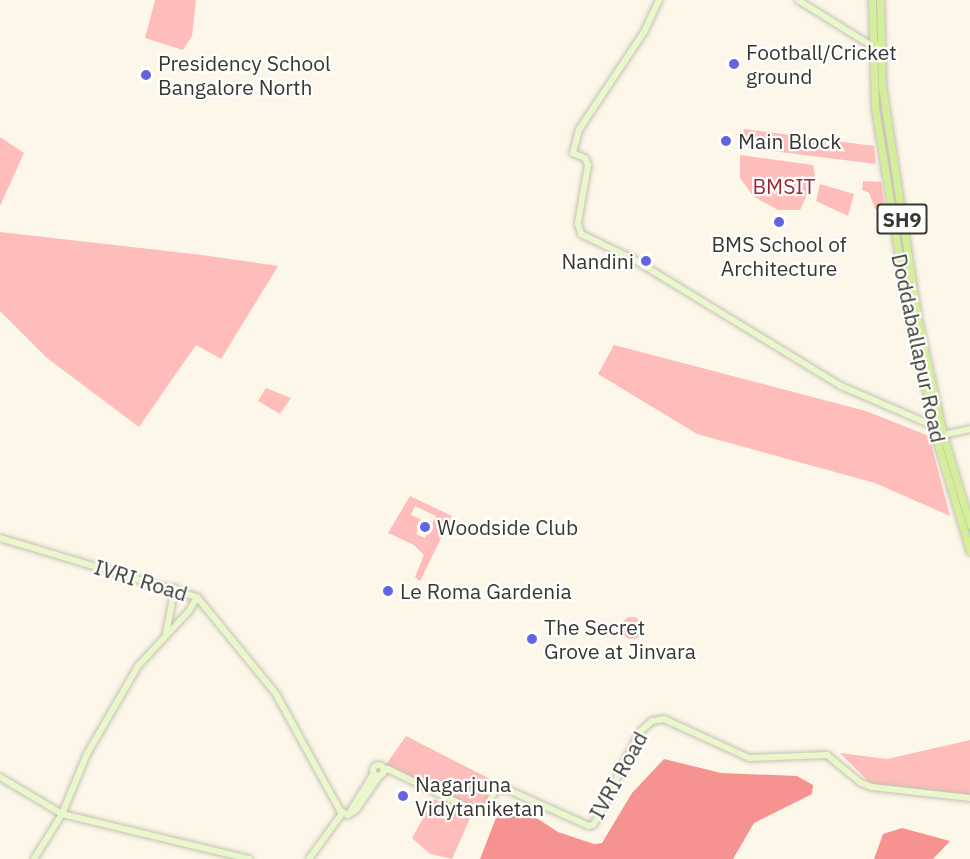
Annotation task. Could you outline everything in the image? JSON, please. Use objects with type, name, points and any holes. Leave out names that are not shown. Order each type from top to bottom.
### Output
[{"type":"main road","name":"Doddaballapur Road","points":[[872,0],[883,159],[914,339],[970,551]]},
{"type":"main road","name":"Doddaballapur Road","points":[[876,46],[880,0]]},
{"type":"main road","name":"Doddaballapur Road","points":[[940,436],[970,525]]},
{"type":"street","points":[[659,0],[644,32],[579,130],[573,153],[585,158],[588,165],[578,223],[581,234],[633,259],[841,386],[938,426]]},
{"type":"street","points":[[798,0],[876,46]]},
{"type":"street","points":[[940,436],[970,429]]},
{"type":"street","name":"IVRI Road","points":[[0,538],[175,588],[197,597],[291,716],[345,814],[356,810],[379,773],[388,769],[475,812],[485,809],[495,791],[504,788],[589,826],[594,824],[640,732],[652,721],[664,719],[749,758],[827,755],[861,783],[872,787],[970,798]]},
{"type":"street","points":[[164,636],[171,619],[175,588]]},
{"type":"street","points":[[34,859],[63,814],[103,725],[138,666],[178,622],[197,597]]},
{"type":"street","points":[[171,619],[178,622]]},
{"type":"street","points":[[0,777],[63,814],[249,859]]},
{"type":"street","points":[[309,859],[345,814]]},
{"type":"green space","points":[[155,0],[196,0],[192,36],[183,50],[145,38]]},
{"type":"green space","points":[[744,129],[874,146],[876,164],[741,147]]},
{"type":"green space","points":[[0,137],[24,153],[0,206]]},
{"type":"green space","name":"BMSIT","points":[[740,155],[813,165],[815,177],[800,210],[778,210],[753,196],[740,178]]},
{"type":"green space","points":[[863,181],[881,182],[886,215],[875,209],[869,193],[862,190]]},
{"type":"green space","points":[[820,184],[854,194],[848,216],[816,201]]},
{"type":"green space","points":[[0,232],[278,266],[221,359],[196,345],[139,427],[47,358],[0,311]]},
{"type":"green space","points":[[614,345],[866,411],[929,436],[950,516],[875,483],[697,434],[598,374]]},
{"type":"green space","points":[[266,388],[291,398],[280,414],[258,401]]},
{"type":"green space","points":[[410,496],[452,516],[420,581],[415,577],[424,555],[414,545],[388,533]],"holes":[[[415,506],[436,516],[425,538],[416,534],[422,520],[411,515]]]},
{"type":"green space","points":[[632,617],[640,620],[643,628],[640,636],[632,639],[624,636],[621,628],[624,620]]},
{"type":"green space","points":[[406,736],[496,782],[484,806],[474,807],[385,766]]},
{"type":"green space","points":[[970,740],[970,796],[871,784],[840,753],[887,759]]},
{"type":"green space","points":[[434,799],[471,816],[452,859],[430,854],[412,838]]},
{"type":"shaded area","points":[[664,759],[721,773],[797,776],[813,785],[812,794],[754,823],[733,859],[480,859],[501,805],[518,806],[558,832],[594,844],[602,843],[632,793]]},
{"type":"shaded area","points":[[902,828],[950,841],[933,859],[874,859],[883,834]]},
{"type":"place","name":"Football/Cricket ground","points":[[734,64]]},
{"type":"place","name":"Presidency School Bangalore North","points":[[146,75]]},
{"type":"place","name":"Main Block","points":[[726,141]]},
{"type":"place","name":"BMS School of Architecture","points":[[779,222]]},
{"type":"place","name":"Nandini","points":[[646,261]]},
{"type":"place","name":"Woodside Club","points":[[425,527]]},
{"type":"place","name":"Le Roma Gardenia","points":[[388,591]]},
{"type":"place","name":"The Secret Grove at Jinvara","points":[[532,639]]},
{"type":"place","name":"Nagarjuna Vidytaniketan","points":[[403,796]]}]
